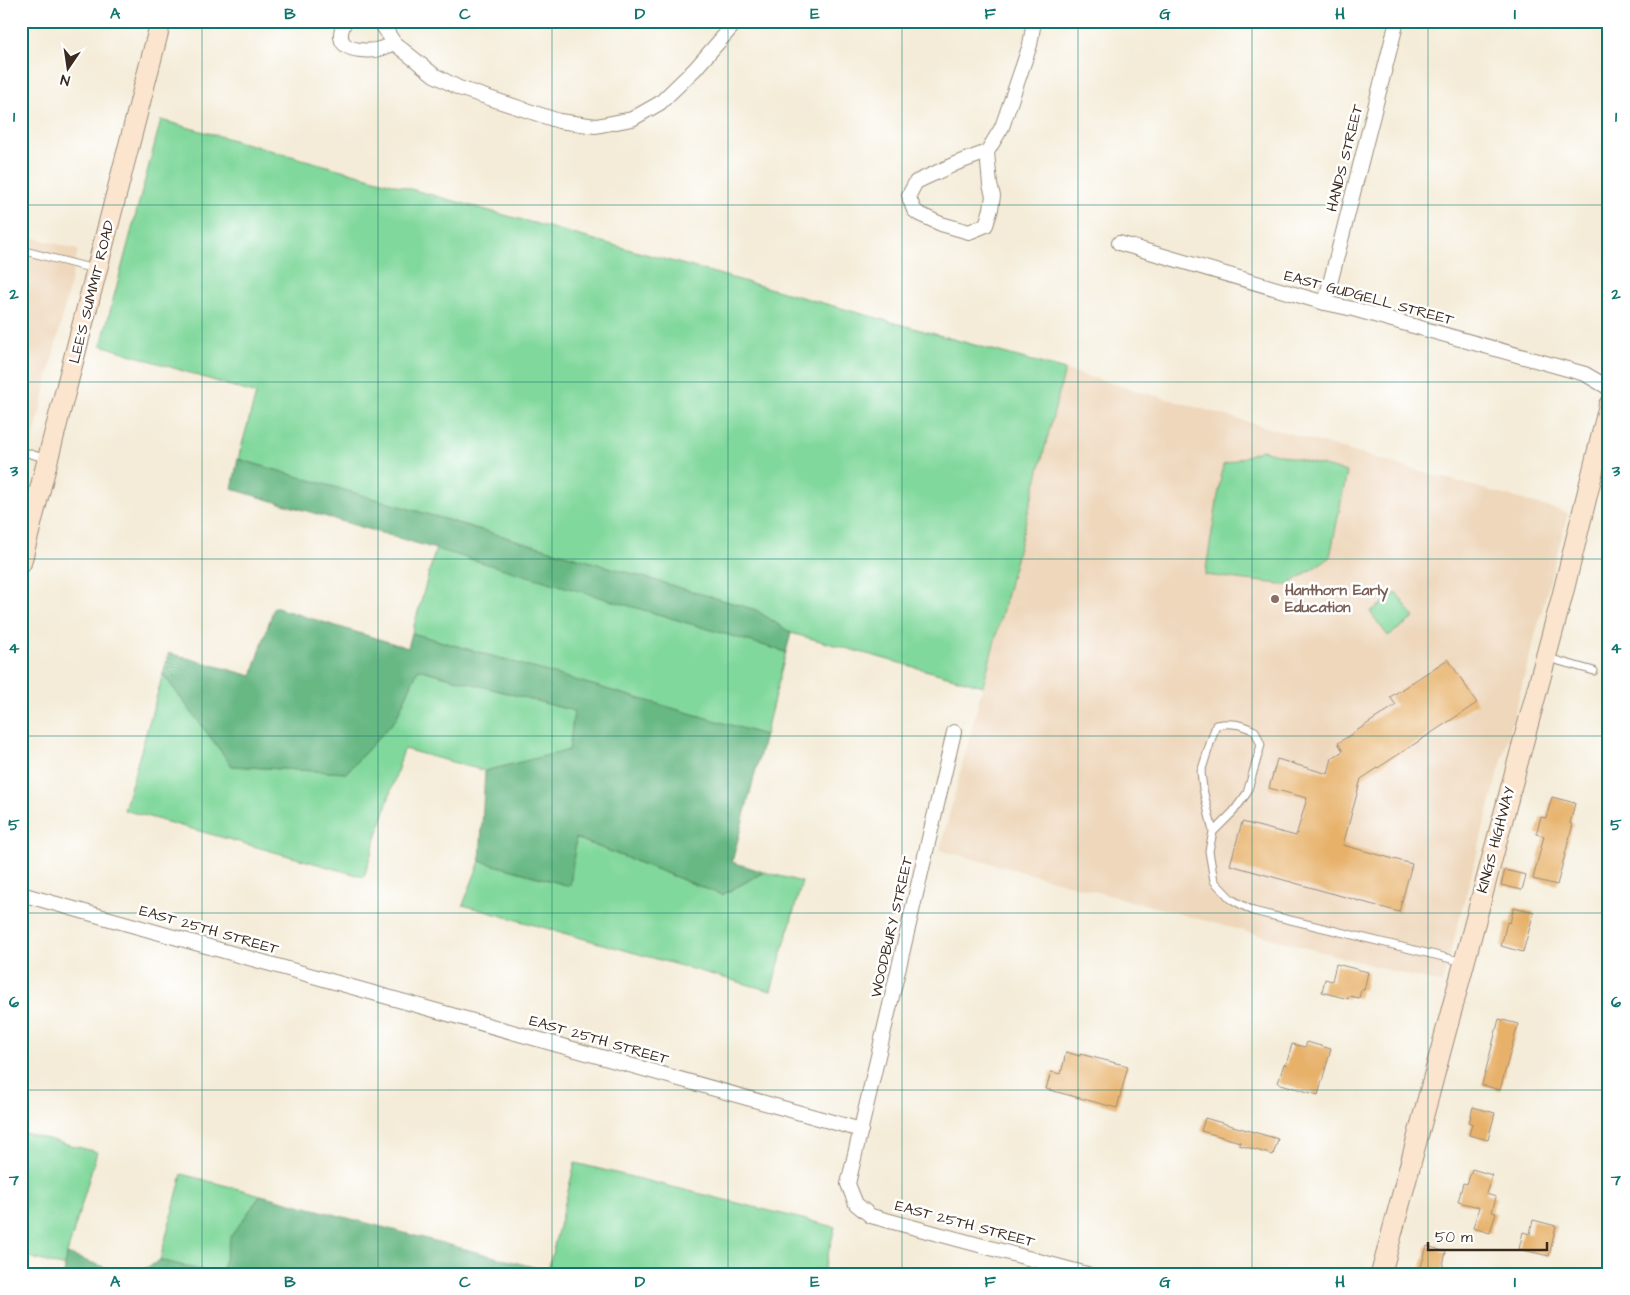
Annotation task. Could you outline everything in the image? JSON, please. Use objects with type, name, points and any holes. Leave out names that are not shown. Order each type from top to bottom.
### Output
[{"type":"street","name":"LEE'S SUMMIT ROAD","points":[[21,563],[161,21]]},
{"type":"street","points":[[344,21],[341,32],[342,41],[347,46],[361,50],[378,50],[394,43]]},
{"type":"street","points":[[380,21],[394,43],[434,75],[460,88],[559,121],[596,126],[632,119],[660,103],[695,69],[737,21]]},
{"type":"street","points":[[987,152],[957,163],[916,182],[909,195],[914,210],[940,224],[969,232],[986,225],[993,196],[987,152],[1002,127],[1030,45],[1034,21]]},
{"type":"street","name":"HANDS STREET","points":[[1325,303],[1396,21]]},
{"type":"street","name":"EAST GUDGELL STREET","points":[[1119,243],[1325,303],[1353,309],[1585,374],[1609,388]]},
{"type":"street","name":"KINGS HIGHWAY","points":[[1381,1274],[1546,657],[1609,405]]},
{"type":"street","name":"WOODBURY STREET","points":[[861,1130],[954,732]]},
{"type":"street","name":"EAST 25TH STREET","points":[[21,894],[861,1130],[848,1184],[856,1204],[871,1216],[1087,1274]]},
{"type":"lane","points":[[21,250],[97,270]]},
{"type":"lane","points":[[21,452],[49,460]]},
{"type":"lane","points":[[1546,657],[1594,671]]},
{"type":"lane","points":[[1213,832],[1233,812],[1247,793],[1261,745],[1255,731],[1242,725],[1230,723],[1216,726],[1201,772],[1213,832],[1209,851],[1214,881],[1231,899],[1253,911],[1464,962]]},
{"type":"shaded area","points":[[21,234],[78,250],[26,471],[21,470]]},
{"type":"shaded area","name":"Hanthorn Early Education","points":[[1065,370],[1568,513],[1442,984],[940,850]]},
{"type":"green space","points":[[161,120],[1065,370],[983,686],[791,633],[756,610],[238,459],[256,394],[101,345]]},
{"type":"green space","points":[[1262,450],[1347,472],[1330,557],[1288,585],[1205,575],[1223,465]]},
{"type":"green space","points":[[238,459],[756,610],[791,633],[786,652],[232,489]]},
{"type":"green space","points":[[436,548],[786,652],[765,735],[412,633]]},
{"type":"green space","points":[[1397,593],[1414,618],[1388,636],[1370,612]]},
{"type":"green space","points":[[274,607],[408,648],[412,633],[765,735],[732,862],[764,872],[722,895],[576,838],[570,886],[480,861],[485,771],[569,750],[574,711],[418,669],[396,719],[346,773],[232,766],[163,674],[169,653],[252,676]]},
{"type":"green space","points":[[418,669],[574,711],[570,750],[485,771],[404,749],[364,877],[124,810],[163,674],[232,766],[346,773],[396,719]]},
{"type":"green space","points":[[575,838],[722,895],[764,872],[802,882],[771,991],[463,905],[480,861],[570,886]]},
{"type":"green space","points":[[21,1132],[97,1152],[67,1254],[65,1267],[21,1255]]},
{"type":"green space","points":[[575,1163],[835,1227],[823,1274],[547,1274]]},
{"type":"green space","points":[[182,1174],[261,1195],[231,1236],[221,1274],[160,1260]]},
{"type":"green space","points":[[261,1195],[548,1271],[547,1274],[221,1274],[231,1236]]},
{"type":"green space","points":[[67,1254],[124,1274],[64,1274]]},
{"type":"green space","points":[[160,1260],[216,1274],[136,1274]]},
{"type":"building","points":[[1448,659],[1477,703],[1361,779],[1343,845],[1412,864],[1399,912],[1230,865],[1242,822],[1296,836],[1307,798],[1269,788],[1277,759],[1328,774],[1332,758],[1343,751],[1338,743],[1396,705],[1390,697]]},
{"type":"building","points":[[1552,797],[1575,803],[1570,824],[1573,824],[1557,885],[1533,879],[1544,836],[1536,834],[1541,817],[1546,818]]},
{"type":"building","points":[[1505,870],[1526,875],[1522,890],[1501,885]]},
{"type":"building","points":[[1514,907],[1534,912],[1523,952],[1501,946],[1507,922],[1510,923]]},
{"type":"building","points":[[1336,964],[1368,972],[1364,990],[1361,990],[1359,998],[1349,996],[1348,999],[1322,992],[1325,979],[1332,981]]},
{"type":"building","points":[[1499,1019],[1518,1024],[1500,1090],[1482,1085]]},
{"type":"building","points":[[1307,1042],[1331,1049],[1318,1095],[1278,1083],[1292,1044],[1305,1047]]},
{"type":"building","points":[[1066,1052],[1128,1066],[1117,1108],[1046,1089],[1051,1072],[1061,1074]]},
{"type":"building","points":[[1473,1107],[1495,1113],[1488,1140],[1469,1135],[1472,1123],[1469,1123]]},
{"type":"building","points":[[1205,1118],[1278,1139],[1273,1155],[1239,1145],[1240,1142],[1201,1131]]},
{"type":"building","points":[[1472,1169],[1492,1175],[1486,1194],[1496,1197],[1492,1212],[1496,1213],[1490,1233],[1473,1228],[1479,1207],[1458,1202],[1463,1183],[1467,1184]]},
{"type":"building","points":[[1533,1220],[1556,1226],[1549,1256],[1519,1249],[1523,1232],[1530,1234]]},
{"type":"building","points":[[1427,1246],[1446,1252],[1441,1274],[1419,1274]]},
{"type":"place","name":"Hanthorn Early Education","points":[[1275,599]]}]
